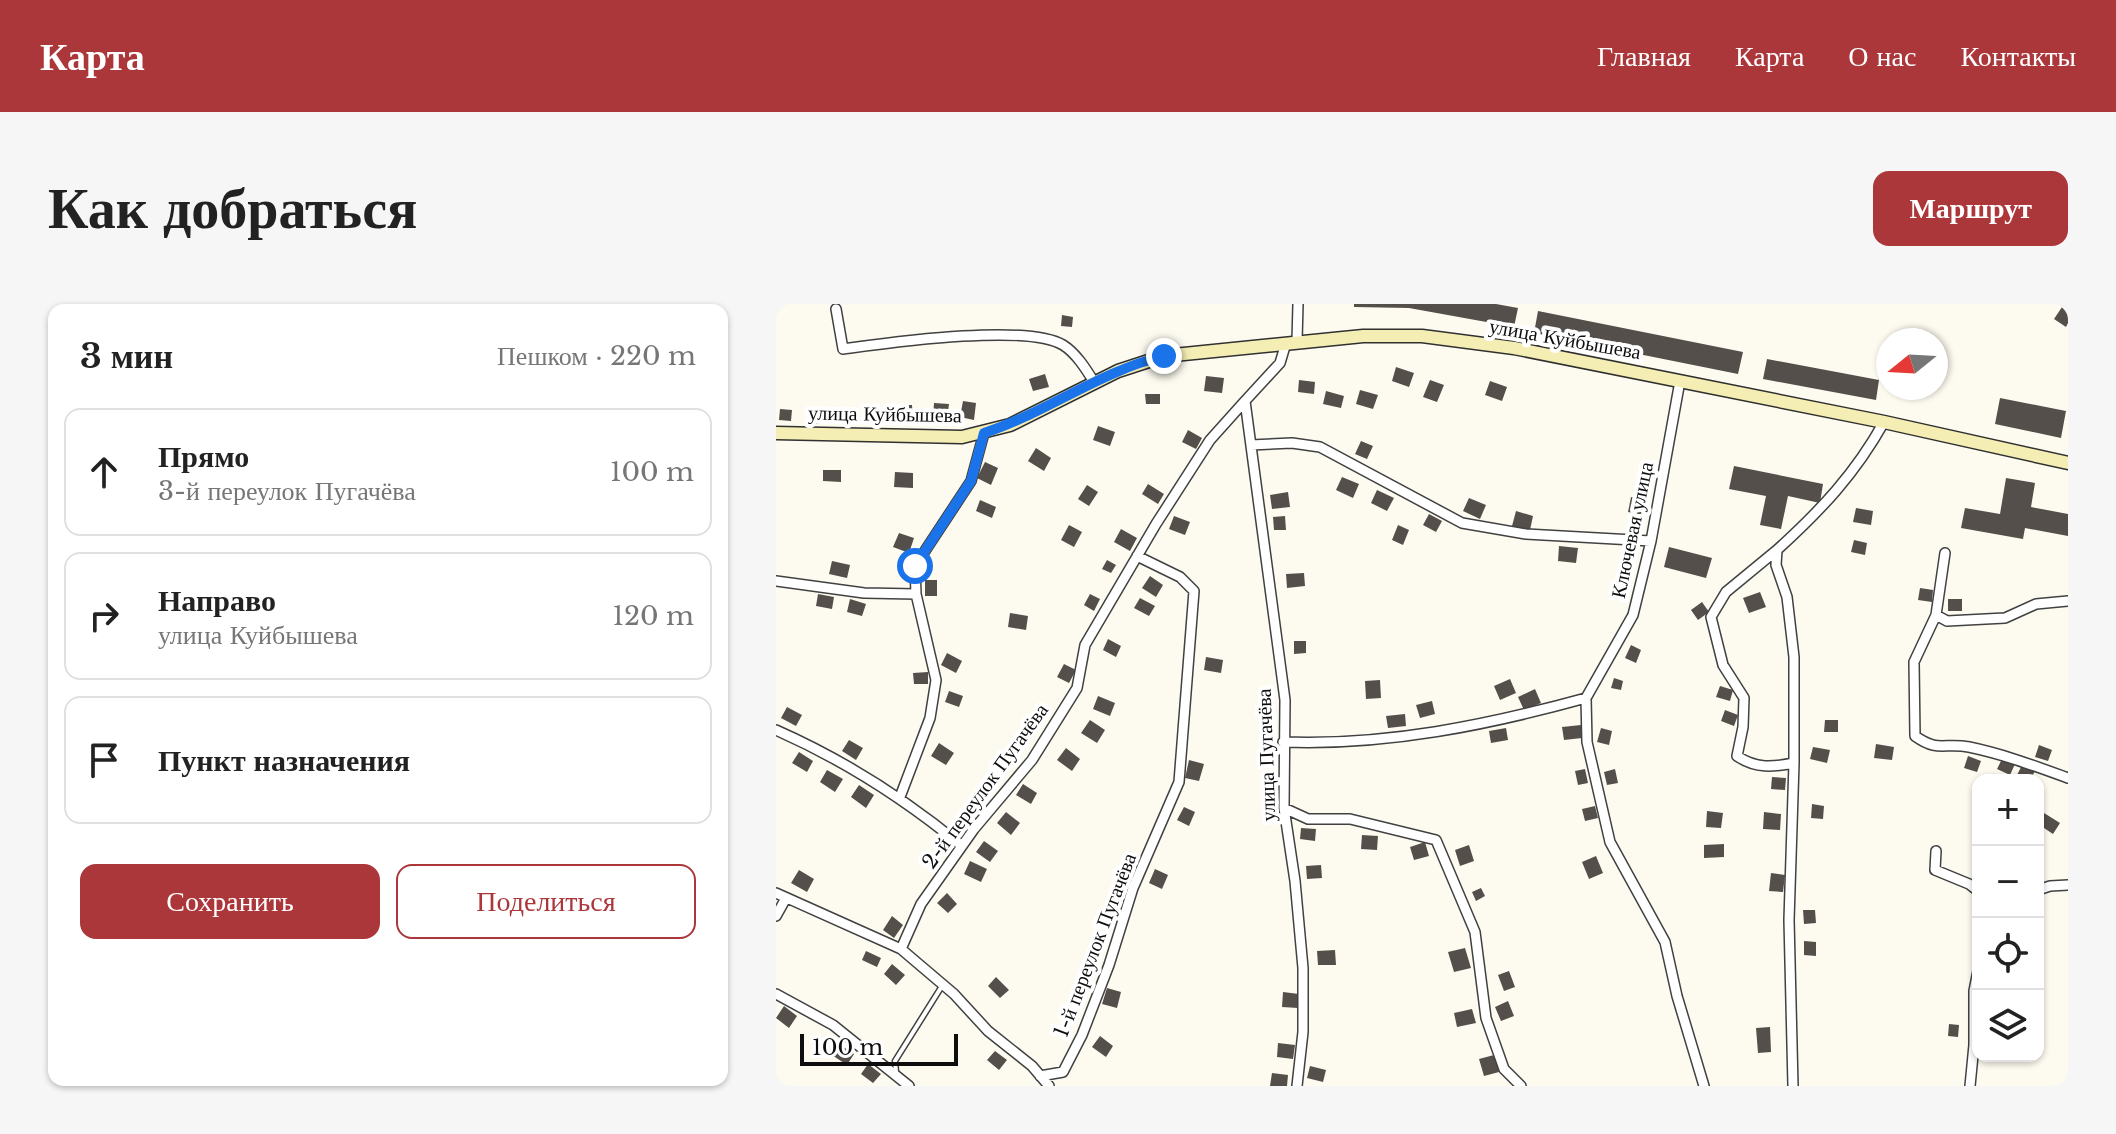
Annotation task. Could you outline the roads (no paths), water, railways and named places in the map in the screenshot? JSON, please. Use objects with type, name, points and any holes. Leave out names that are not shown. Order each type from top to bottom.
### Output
[{"type":"main road","name":"улица Куйбышева","points":[[776,433],[962,437],[1010,425],[1094,382],[1164,356],[1363,336],[1422,336],[1514,348],[1884,422],[2068,463]]},
{"type":"street","points":[[1245,401],[1280,363],[1292,342],[1298,304]]},
{"type":"street","points":[[836,309],[843,349],[903,341],[1031,336],[1062,344],[1085,367],[1094,382]]},
{"type":"street","name":"Ключевая улица","points":[[1586,698],[1633,615],[1651,541],[1680,381]]},
{"type":"street","name":"улица Пугачёва","points":[[1245,401],[1285,700],[1284,808],[1303,968],[1303,1032],[1297,1086]]},
{"type":"street","name":"2-й переулок Пугачёва","points":[[901,949],[921,904],[962,846],[1032,760],[1077,688],[1085,645],[1137,556],[1210,440],[1245,401]]},
{"type":"street","points":[[1794,763],[1750,765],[1737,756],[1743,727],[1744,698],[1723,665],[1711,617],[1726,592],[1821,510],[1863,459],[1884,422]]},
{"type":"street","points":[[900,797],[930,718],[936,680],[916,594],[915,566],[971,481],[984,433]]},
{"type":"street","points":[[1251,445],[1292,443],[1320,447],[1462,523],[1526,534],[1651,541]]},
{"type":"street","points":[[1777,550],[1776,565],[1787,597],[1794,657],[1789,920],[1793,1086]]},
{"type":"street","points":[[1945,553],[1936,615],[1914,662],[1915,736],[1929,746],[1965,746],[2068,778]]},
{"type":"street","name":"1-й переулок Пугачёва","points":[[1040,1076],[1063,1072],[1082,1035],[1133,888],[1179,782],[1194,591],[1180,577],[1137,556]]},
{"type":"street","points":[[776,581],[864,593],[916,594]]},
{"type":"street","points":[[1936,615],[1947,621],[2005,618],[2036,604],[2068,601]]},
{"type":"street","points":[[1283,742],[1329,744],[1444,731],[1517,717],[1586,698],[1587,742],[1610,842],[1665,942],[1677,996],[1704,1086]]},
{"type":"street","points":[[776,730],[812,745],[900,797],[962,846]]},
{"type":"street","points":[[1284,808],[1308,819],[1350,819],[1436,840],[1475,932],[1486,1018],[1504,1069],[1521,1086]]},
{"type":"street","points":[[1936,851],[1935,870],[1972,886]]},
{"type":"street","points":[[2044,888],[2068,885]]},
{"type":"street","points":[[776,893],[901,949],[943,984],[988,1031],[1049,1086]]},
{"type":"street","points":[[776,916],[786,898]]},
{"type":"street","points":[[1970,1086],[1974,990]]},
{"type":"street","points":[[776,994],[833,1025],[909,1086]]},
{"type":"lane","points":[[896,1076],[895,1061],[943,984]]}]
